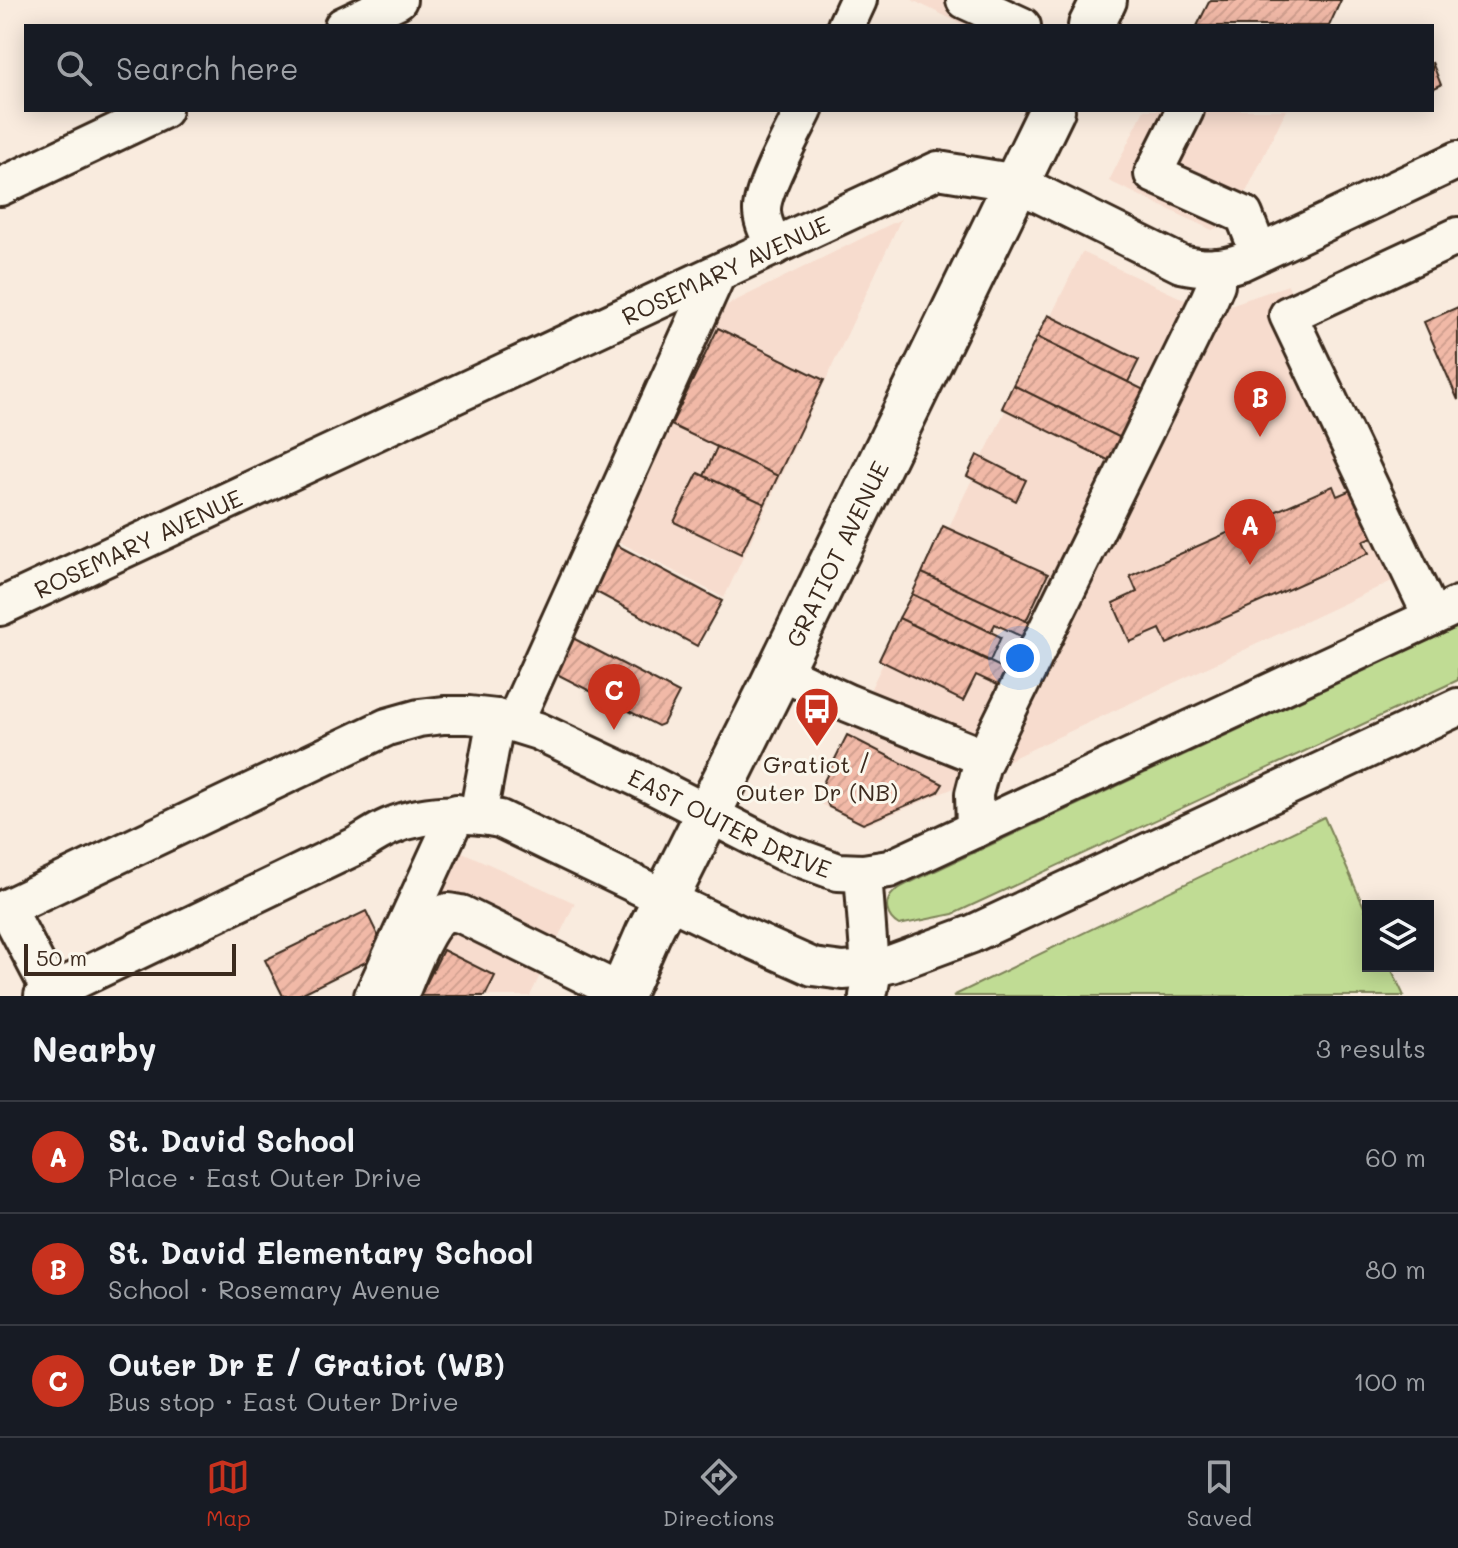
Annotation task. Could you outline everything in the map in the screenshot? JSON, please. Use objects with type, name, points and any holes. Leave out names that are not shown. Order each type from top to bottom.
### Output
[{"type":"main road","points":[[1092,24],[1104,0]]},
{"type":"main road","name":"GRATIOT AVENUE","points":[[621,995],[706,814],[779,671],[1051,112]]},
{"type":"street","points":[[347,24],[398,0]]},
{"type":"street","points":[[847,24],[858,0]]},
{"type":"street","points":[[983,4],[1018,24]]},
{"type":"street","points":[[0,187],[159,112]]},
{"type":"street","points":[[774,247],[761,214],[762,202],[803,112]]},
{"type":"street","points":[[1184,112],[1153,174],[1244,215],[1259,253]]},
{"type":"street","name":"ROSEMARY AVENUE","points":[[0,607],[938,170],[1017,183],[1181,264],[1201,268],[1226,267],[1458,160]]},
{"type":"street","points":[[1445,611],[1288,315],[1458,236]]},
{"type":"street","points":[[975,829],[974,794],[985,758],[1209,300],[1216,284],[1217,267]]},
{"type":"street","points":[[373,996],[467,814],[505,721],[717,274]]},
{"type":"street","name":"EAST OUTER DRIVE","points":[[4,909],[387,727],[444,715],[469,715],[505,721],[538,731],[783,852],[838,872],[863,873],[889,869],[1445,611]]},
{"type":"street","points":[[779,671],[848,703],[985,758]]},
{"type":"street","points":[[870,982],[891,964],[972,934],[1458,707]]},
{"type":"street","points":[[4,909],[57,993],[389,827],[425,816],[467,814],[500,819],[813,967],[843,971],[870,982]]},
{"type":"street","points":[[863,873],[870,982]]},
{"type":"street","points":[[399,996],[430,928],[448,912],[461,914],[621,995]]},
{"type":"shaded area","points":[[912,0],[1014,0],[1002,24],[962,24]]},
{"type":"shaded area","points":[[1143,112],[1285,112],[1232,221],[1212,230],[1109,181]]},
{"type":"shaded area","points":[[901,219],[724,598],[612,538],[721,308]]},
{"type":"shaded area","points":[[1082,252],[1194,304],[961,785],[864,826],[816,802]]},
{"type":"shaded area","points":[[1288,285],[1422,567],[1000,764],[1224,307]]},
{"type":"shaded area","points":[[460,851],[575,903],[530,996],[390,996]]},
{"type":"green space","points":[[1458,627],[1458,680],[953,914],[899,925],[889,914],[887,905],[890,896],[904,885]]},
{"type":"green space","points":[[1324,817],[1362,902],[1362,972],[1393,972],[1404,996],[953,996]]},
{"type":"building","points":[[1210,0],[1341,0],[1330,24],[1198,24]]},
{"type":"building","points":[[1434,67],[1441,85],[1434,88]]},
{"type":"building","points":[[1458,307],[1458,400],[1424,322]]},
{"type":"building","points":[[1048,315],[1139,360],[1128,382],[1037,337]]},
{"type":"building","points":[[718,328],[824,380],[778,476],[671,425]]},
{"type":"building","points":[[1037,337],[1148,392],[1125,440],[1013,385]]},
{"type":"building","points":[[1013,385],[1125,440],[1114,463],[1002,408]]},
{"type":"building","points":[[717,447],[778,476],[765,504],[704,476]]},
{"type":"building","points":[[977,455],[1026,480],[1016,501],[967,476]]},
{"type":"building","points":[[698,473],[765,504],[741,554],[674,522]]},
{"type":"building","points":[[1365,484],[1386,531],[1363,541],[1369,553],[1167,644],[1160,629],[1130,642],[1113,603],[1137,592],[1130,576],[1333,486],[1337,496]]},
{"type":"building","points":[[943,526],[1048,574],[1026,621],[922,573]]},
{"type":"building","points":[[611,542],[722,601],[697,646],[587,587]]},
{"type":"building","points":[[922,573],[1026,621],[1035,627],[1029,640],[995,624],[991,632],[912,594]]},
{"type":"building","points":[[912,594],[1001,637],[990,661],[899,618]]},
{"type":"building","points":[[899,618],[1011,672],[1004,688],[976,675],[963,701],[879,660]]},
{"type":"building","points":[[567,635],[679,693],[663,724],[658,726],[549,670]]},
{"type":"building","points":[[847,735],[943,784],[938,792],[863,824],[829,807],[821,787]]},
{"type":"building","points":[[366,911],[386,952],[297,996],[283,996],[265,960]]},
{"type":"building","points":[[443,950],[495,976],[485,996],[420,996]]},
{"type":"place","name":"St. David Elementary School","points":[[1260,437]]},
{"type":"place","name":"St. David School","points":[[1250,565]]},
{"type":"place","name":"Outer Dr E / Gratiot (WB)","points":[[614,730]]},
{"type":"place","name":"Gratiot / Outer Dr (NB)","points":[[817,748]]}]
